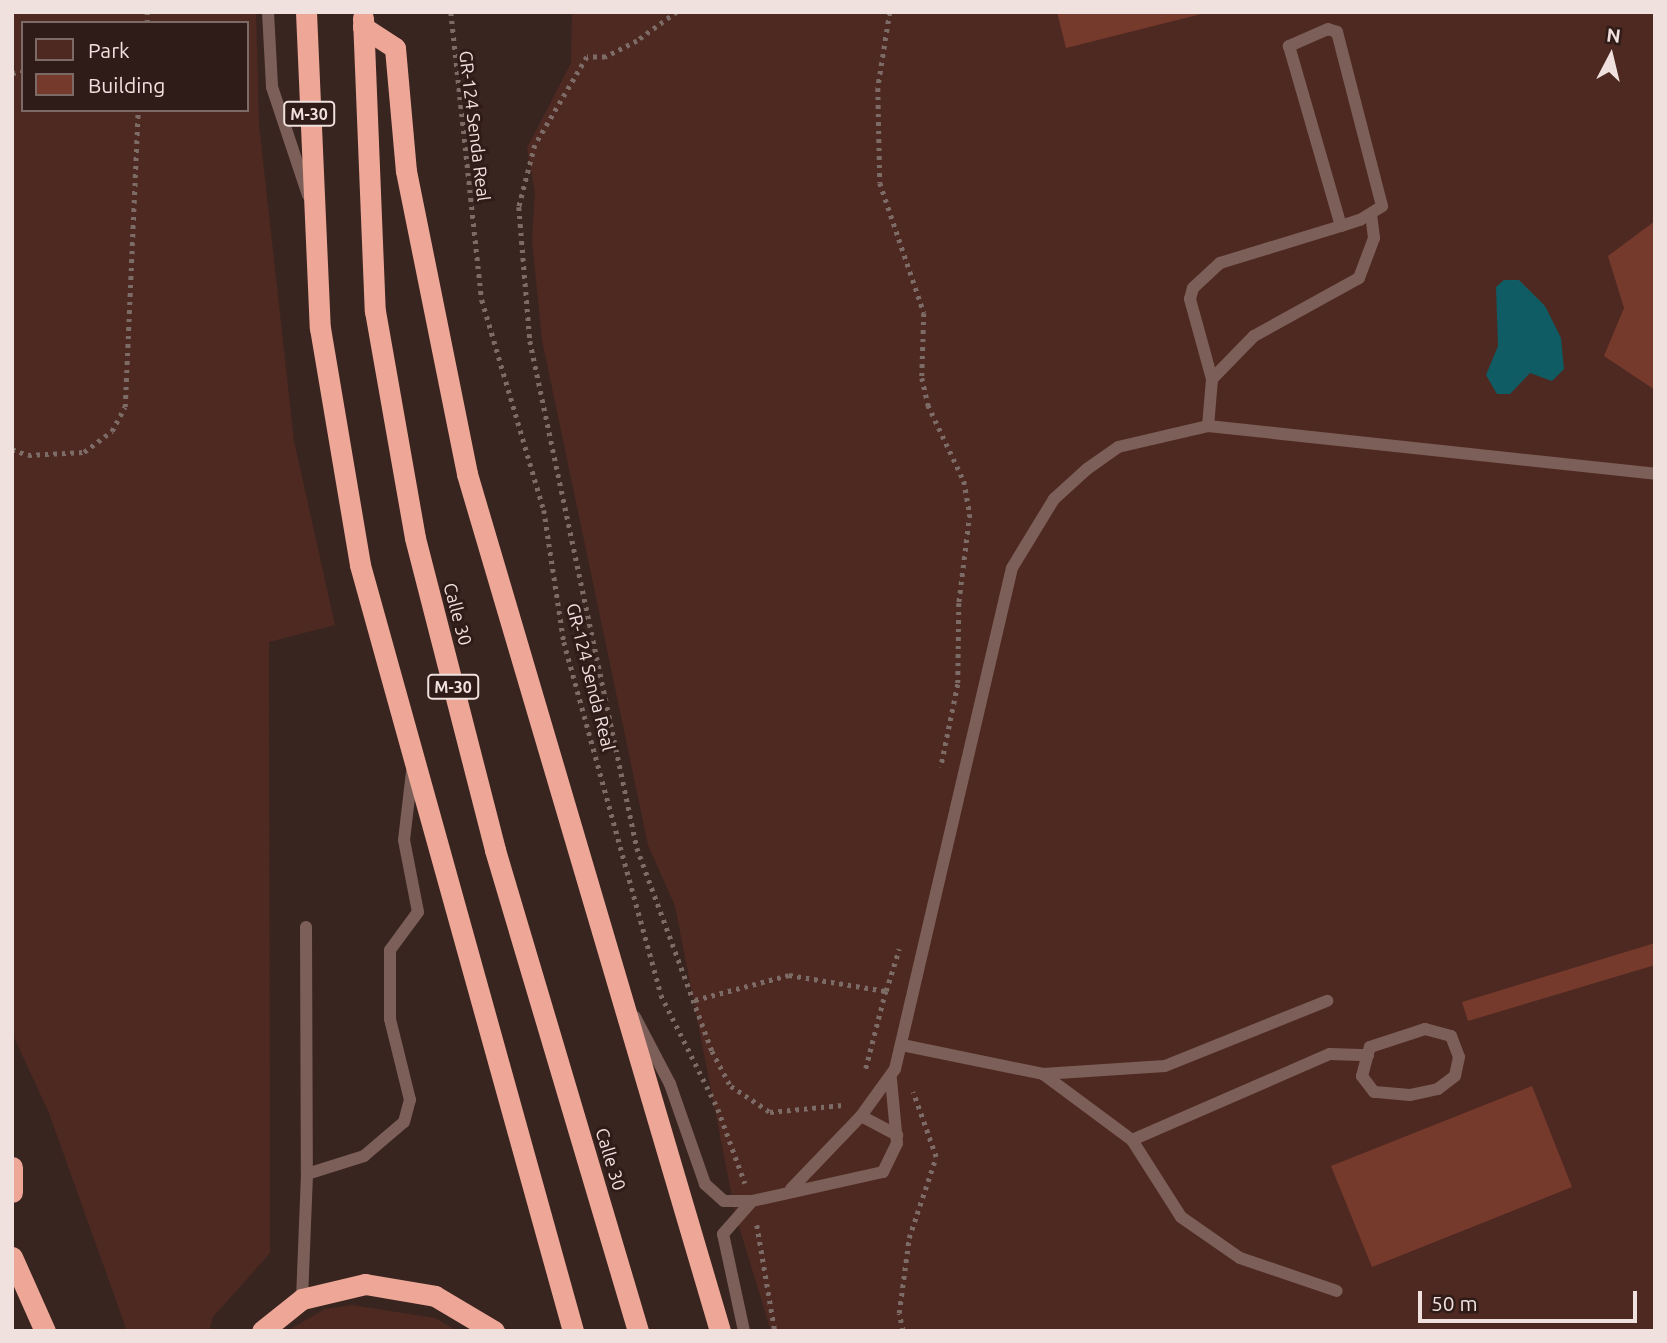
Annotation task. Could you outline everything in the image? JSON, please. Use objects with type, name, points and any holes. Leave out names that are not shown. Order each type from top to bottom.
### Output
[{"type":"highway","name":"M-30","points":[[306,12],[320,328],[360,565],[413,765],[573,1331]]},
{"type":"highway","points":[[366,17],[395,48],[406,171],[467,474],[609,967],[720,1331]]},
{"type":"highway","name":"Calle 30","points":[[366,17],[375,311],[415,538],[495,850],[638,1331]]},
{"type":"highway","points":[[12,1167],[12,1192]]},
{"type":"highway","points":[[12,1257],[44,1327]]},
{"type":"highway","points":[[262,1331],[302,1299],[334,1287],[398,1286],[467,1310],[494,1331]]},
{"type":"lane","points":[[268,12],[272,87],[315,216]]},
{"type":"lane","points":[[1208,426],[1212,379],[1190,299],[1202,277],[1220,263],[1340,226],[1371,215],[1384,198],[1337,32],[1294,38],[1289,46],[1340,226]]},
{"type":"lane","points":[[1212,379],[1254,336],[1359,278],[1374,238],[1371,215]]},
{"type":"lane","points":[[791,1189],[861,1116],[893,1074],[902,1045],[1012,568],[1054,499],[1087,468],[1118,447],[1208,426],[1655,474]]},
{"type":"lane","points":[[307,1174],[364,1156],[404,1122],[410,1100],[390,1019],[390,950],[418,912],[404,840],[413,765]]},
{"type":"lane","points":[[302,1299],[307,1174],[306,927]]},
{"type":"lane","points":[[609,967],[670,1084],[705,1184],[724,1201],[752,1201],[791,1189],[883,1172],[897,1135],[893,1074]]},
{"type":"lane","points":[[902,1045],[1043,1074],[1165,1066],[1327,1001]]},
{"type":"lane","points":[[1425,1029],[1451,1036],[1459,1057],[1455,1076],[1438,1089],[1385,1096],[1362,1076],[1368,1055],[1370,1047],[1425,1029]]},
{"type":"lane","points":[[1132,1140],[1330,1054],[1368,1055]]},
{"type":"lane","points":[[1043,1074],[1132,1140],[1181,1217],[1240,1258],[1338,1290]]},
{"type":"lane","points":[[861,1116],[897,1135]]},
{"type":"lane","points":[[744,1331],[723,1234],[752,1201]]},
{"type":"path","name":"GR-124 Senda Real","points":[[451,12],[482,300],[544,510],[564,642],[661,995],[718,1109],[752,1201],[775,1331]]},
{"type":"path","points":[[677,12],[637,41],[605,57],[587,57],[536,145],[519,219],[530,341],[637,848],[730,1086],[749,1102],[770,1112],[836,1104],[861,1116]]},
{"type":"path","points":[[890,12],[878,88],[880,183],[923,313],[922,378],[928,405],[964,481],[970,513],[958,684],[939,780]]},
{"type":"path","points":[[12,449],[28,455],[84,452],[112,431],[125,407],[138,112]]},
{"type":"path","points":[[861,1082],[876,1046],[886,991],[901,943]]},
{"type":"path","points":[[695,1000],[789,975],[886,991]]},
{"type":"path","points":[[893,1074],[918,1098],[936,1157],[909,1238],[899,1313],[903,1331]]},
{"type":"green space","points":[[12,12],[256,12],[259,124],[294,441],[335,625],[269,642],[270,1253],[213,1317],[209,1331],[127,1331],[49,1113],[12,1033]]},
{"type":"green space","points":[[572,12],[1655,12],[1655,1331],[771,1331],[736,1217],[675,906],[648,845],[542,340],[532,240],[535,192],[527,148],[571,63]]},
{"type":"green space","points":[[352,1305],[435,1318],[457,1331],[287,1331],[325,1309]]},
{"type":"water","points":[[1504,280],[1519,280],[1545,306],[1561,338],[1564,369],[1552,381],[1530,373],[1510,394],[1497,394],[1486,375],[1498,346],[1496,287]]},
{"type":"building","points":[[1057,12],[1205,12],[1205,13],[1066,48]]},
{"type":"building","points":[[1655,221],[1655,390],[1604,356],[1624,308],[1608,256]]},
{"type":"building","points":[[1655,943],[1655,965],[1468,1021],[1462,1002]]},
{"type":"building","points":[[1532,1086],[1572,1187],[1372,1267],[1331,1166]]}]
